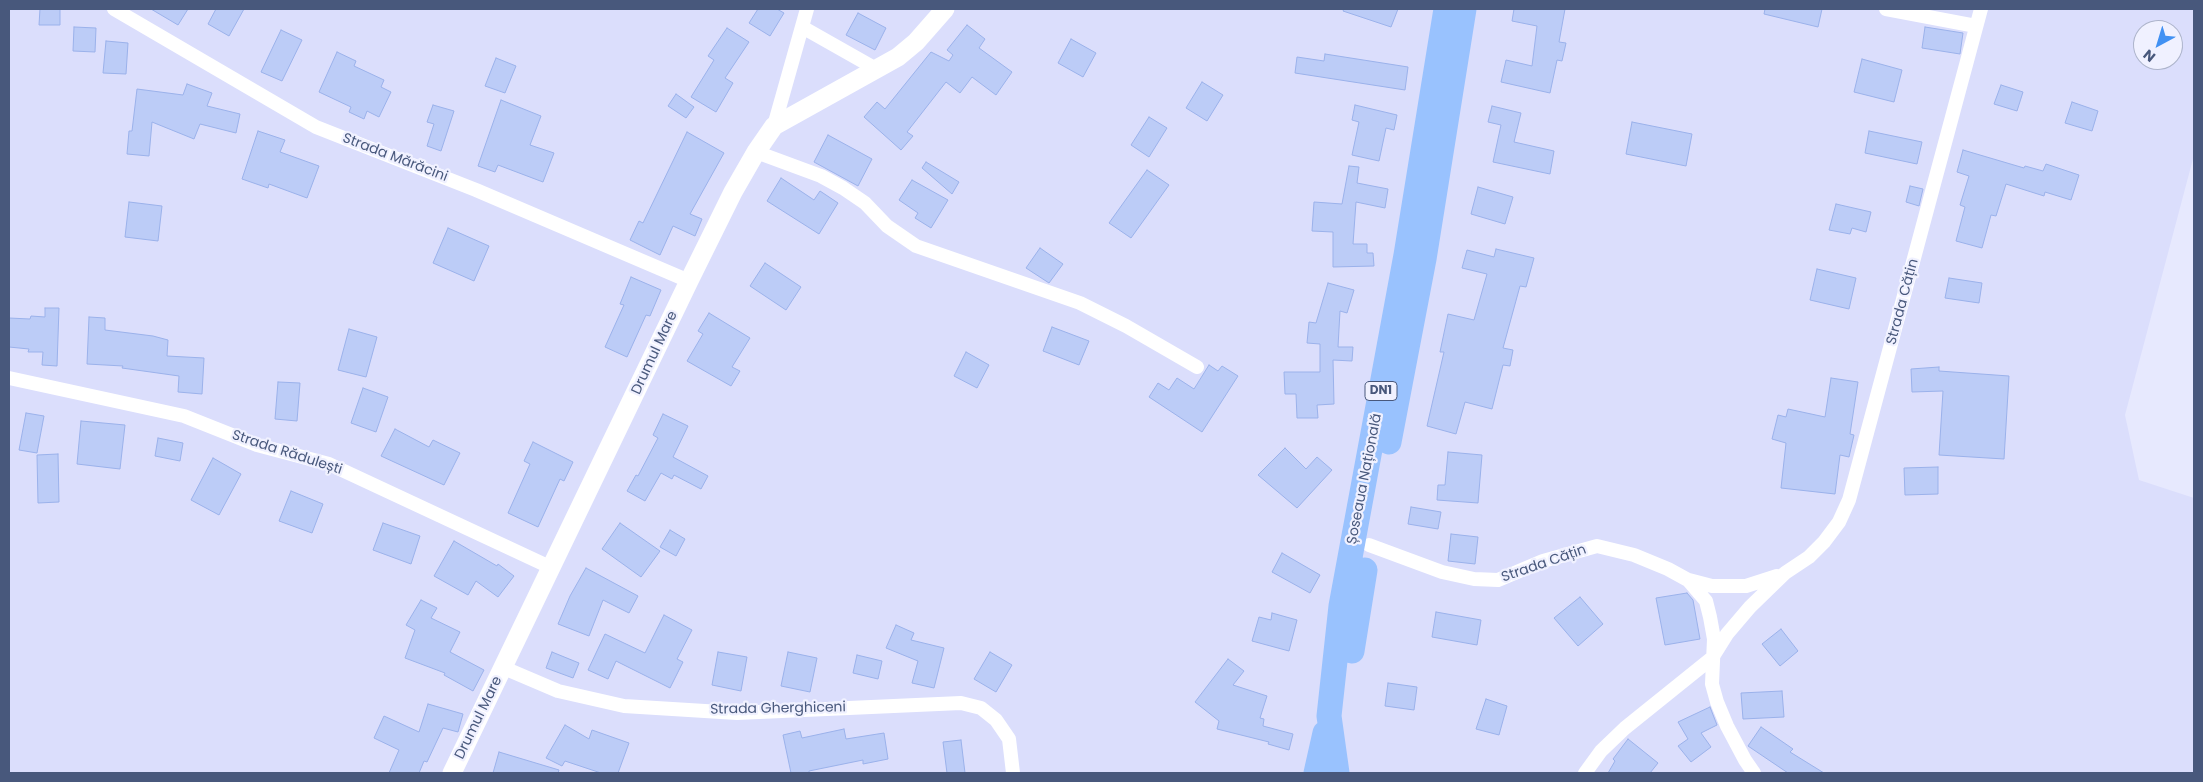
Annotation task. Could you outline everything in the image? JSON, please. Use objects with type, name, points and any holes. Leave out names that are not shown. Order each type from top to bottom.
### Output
[{"type":"highway","name":"Șoseaua Națională","points":[[1338,773],[1329,716],[1341,606],[1406,255],[1446,9]]},
{"type":"highway","name":"Șoseaua Națională","points":[[1338,773],[1351,658],[1370,545],[1426,250],[1464,9]]},
{"type":"highway","points":[[1316,773],[1329,716]]},
{"type":"street","name":"Strada Mărăcini","points":[[114,9],[316,127],[476,190],[689,281]]},
{"type":"street","points":[[774,126],[807,9]]},
{"type":"street","name":"Drumul Mare","points":[[452,773],[689,281],[733,192],[756,152],[774,126],[878,70],[916,42],[945,9]]},
{"type":"street","points":[[1886,9],[1976,26]]},
{"type":"street","name":"Strada Cățin","points":[[1585,773],[1601,751],[1625,728],[1712,658],[1727,634],[1750,607],[1785,573],[1809,557],[1824,542],[1839,522],[1849,500],[1981,9]]},
{"type":"street","points":[[802,27],[878,70]]},
{"type":"street","points":[[756,152],[821,176],[843,188],[865,203],[887,226],[916,246],[1080,303],[1126,326],[1197,367]]},
{"type":"street","name":"Strada Rădulești","points":[[9,378],[184,416],[257,445],[329,464],[552,568]]},
{"type":"street","name":"Strada Cățin","points":[[1370,545],[1442,572],[1474,579],[1498,580],[1543,561],[1597,546],[1634,555],[1668,569],[1688,580],[1712,586],[1746,586],[1785,573]]},
{"type":"street","name":"Strada Cățin","points":[[1688,580],[1706,601],[1714,639],[1712,684],[1717,702],[1727,726],[1754,773]]},
{"type":"street","name":"Strada Gherghiceni","points":[[504,668],[558,691],[624,706],[737,713],[960,703],[981,708],[996,720],[1009,739],[1013,773]]},
{"type":"shaded area","points":[[9,9],[2194,9],[2194,155],[2125,415],[2139,480],[2194,498],[2194,773],[9,773]]},
{"type":"building","points":[[40,9],[60,9],[60,25],[39,25]]},
{"type":"building","points":[[151,9],[188,9],[178,25]]},
{"type":"building","points":[[216,9],[244,9],[229,36],[208,24]]},
{"type":"building","points":[[758,9],[777,9],[784,13],[770,36],[749,23]]},
{"type":"building","points":[[1344,9],[1398,9],[1391,27],[1343,11]]},
{"type":"building","points":[[1514,9],[1565,9],[1559,42],[1566,43],[1562,61],[1557,60],[1550,93],[1501,82],[1506,60],[1532,66],[1537,26],[1512,21]]},
{"type":"building","points":[[1765,9],[1822,9],[1818,27],[1764,14]]},
{"type":"building","points":[[858,13],[886,28],[875,50],[846,35]]},
{"type":"building","points":[[967,25],[985,39],[979,48],[1012,72],[996,95],[972,77],[960,93],[946,82],[907,132],[913,136],[901,150],[864,117],[877,102],[885,109],[931,52],[949,61],[953,55],[947,50]]},
{"type":"building","points":[[74,27],[96,28],[95,52],[73,51]]},
{"type":"building","points":[[1925,27],[1963,33],[1960,54],[1922,48]]},
{"type":"building","points":[[727,28],[749,42],[725,78],[733,83],[716,112],[691,97],[714,60],[708,56]]},
{"type":"building","points":[[281,30],[302,40],[282,81],[261,72]]},
{"type":"building","points":[[1071,39],[1096,53],[1083,77],[1058,63]]},
{"type":"building","points":[[106,41],[128,43],[126,74],[103,73]]},
{"type":"building","points":[[337,52],[356,61],[354,66],[384,80],[381,87],[391,92],[379,117],[367,111],[364,119],[349,112],[351,107],[319,92]]},
{"type":"building","points":[[1325,54],[1408,67],[1405,90],[1295,73],[1297,57],[1324,61]]},
{"type":"building","points":[[496,58],[516,66],[505,93],[485,86]]},
{"type":"building","points":[[1862,59],[1902,70],[1894,102],[1854,92]]},
{"type":"building","points":[[1202,82],[1223,95],[1207,121],[1186,108]]},
{"type":"building","points":[[187,84],[212,93],[207,106],[240,114],[236,133],[200,124],[194,139],[152,122],[149,156],[127,154],[129,131],[132,131],[137,89],[183,95]]},
{"type":"building","points":[[2001,85],[2023,92],[2017,111],[1994,104]]},
{"type":"building","points":[[676,94],[694,107],[686,118],[668,106]]},
{"type":"building","points":[[501,100],[541,116],[530,145],[554,153],[543,182],[498,165],[495,172],[478,166]]},
{"type":"building","points":[[2072,102],[2098,111],[2092,131],[2065,123]]},
{"type":"building","points":[[433,105],[454,111],[441,151],[427,146],[434,124],[427,122]]},
{"type":"building","points":[[1355,105],[1397,115],[1394,130],[1386,128],[1379,161],[1352,155],[1359,122],[1352,120]]},
{"type":"building","points":[[1492,106],[1521,113],[1514,142],[1554,151],[1550,174],[1493,162],[1501,125],[1488,122]]},
{"type":"building","points":[[1149,117],[1167,128],[1149,157],[1131,145]]},
{"type":"building","points":[[1632,122],[1692,134],[1686,166],[1626,154]]},
{"type":"building","points":[[258,131],[285,140],[280,152],[319,166],[307,198],[269,184],[268,188],[242,179]]},
{"type":"building","points":[[1869,131],[1922,142],[1917,164],[1865,153]]},
{"type":"building","points":[[687,132],[724,153],[690,214],[702,219],[695,236],[673,226],[660,255],[630,240],[639,221],[643,223]]},
{"type":"building","points":[[828,135],[872,159],[858,186],[814,162]]},
{"type":"building","points":[[1963,150],[2024,168],[2025,166],[2043,171],[2046,164],[2079,175],[2071,200],[2045,192],[2044,196],[2006,184],[1996,216],[1991,215],[1982,248],[1956,241],[1965,207],[1960,205],[1969,176],[1957,172]]},
{"type":"building","points":[[926,162],[959,182],[952,194],[922,168]]},
{"type":"building","points":[[1349,166],[1359,167],[1357,183],[1388,189],[1385,208],[1356,202],[1353,244],[1367,244],[1367,253],[1373,253],[1374,266],[1333,267],[1333,232],[1312,231],[1314,202],[1342,204]]},
{"type":"building","points":[[1147,170],[1169,185],[1131,238],[1109,223]]},
{"type":"building","points":[[781,178],[814,200],[820,191],[838,203],[819,234],[767,201]]},
{"type":"building","points":[[912,180],[948,200],[931,228],[915,218],[918,213],[899,200]]},
{"type":"building","points":[[1910,186],[1923,189],[1919,206],[1906,202]]},
{"type":"building","points":[[1478,187],[1513,197],[1505,224],[1471,214]]},
{"type":"building","points":[[129,202],[162,206],[158,241],[125,237]]},
{"type":"building","points":[[1836,204],[1871,212],[1866,232],[1852,228],[1850,234],[1829,230]]},
{"type":"building","points":[[448,228],[489,246],[474,281],[433,263]]},
{"type":"building","points":[[1040,248],[1063,264],[1049,283],[1026,268]]},
{"type":"building","points":[[1496,249],[1534,258],[1526,287],[1520,286],[1503,348],[1513,350],[1510,366],[1503,365],[1492,409],[1465,402],[1456,434],[1427,426],[1444,352],[1440,352],[1448,314],[1474,320],[1487,274],[1462,268],[1467,250],[1494,257]]},
{"type":"building","points":[[765,263],[801,287],[786,310],[750,286]]},
{"type":"building","points":[[1817,269],[1856,278],[1849,309],[1810,300]]},
{"type":"building","points":[[631,277],[661,290],[650,316],[646,315],[627,357],[605,347],[624,305],[620,304]]},
{"type":"building","points":[[1949,278],[1982,283],[1979,303],[1945,298]]},
{"type":"building","points":[[1328,283],[1354,290],[1347,313],[1340,311],[1338,347],[1353,347],[1352,361],[1333,360],[1334,404],[1317,405],[1318,418],[1297,418],[1296,394],[1285,394],[1284,372],[1320,372],[1320,344],[1307,343],[1309,322],[1316,323]]},
{"type":"building","points":[[45,308],[59,308],[57,366],[42,365],[43,352],[28,352],[29,349],[9,347],[9,318],[30,319],[31,316],[45,317]]},
{"type":"building","points":[[709,313],[750,338],[732,367],[740,371],[731,386],[687,361],[703,334],[698,331]]},
{"type":"building","points":[[89,317],[105,318],[105,330],[153,336],[168,340],[167,356],[204,358],[202,394],[178,392],[179,376],[122,368],[123,366],[87,364]]},
{"type":"building","points":[[1052,327],[1089,341],[1079,365],[1043,351]]},
{"type":"building","points":[[349,329],[377,337],[366,377],[338,370]]},
{"type":"building","points":[[966,352],[989,365],[977,388],[954,376]]},
{"type":"building","points":[[1209,365],[1218,371],[1222,366],[1238,376],[1202,432],[1149,397],[1158,383],[1169,390],[1177,378],[1194,389]]},
{"type":"building","points":[[1939,367],[1939,371],[2009,376],[2004,459],[1939,455],[1943,391],[1912,392],[1911,369]]},
{"type":"building","points":[[1831,378],[1858,382],[1850,434],[1854,435],[1849,457],[1840,455],[1835,494],[1781,488],[1786,443],[1772,439],[1778,415],[1786,417],[1788,409],[1825,417]]},
{"type":"building","points":[[278,382],[300,383],[297,421],[275,419]]},
{"type":"building","points":[[363,388],[388,397],[376,432],[351,423]]},
{"type":"building","points":[[26,413],[44,416],[37,453],[19,450]]},
{"type":"building","points":[[663,414],[688,426],[673,457],[708,476],[701,489],[674,475],[672,479],[661,473],[645,501],[627,491],[636,475],[638,476],[658,438],[653,435]]},
{"type":"building","points":[[81,421],[125,425],[120,469],[77,464]]},
{"type":"building","points":[[395,429],[429,447],[433,440],[460,453],[444,485],[381,456]]},
{"type":"building","points":[[158,438],[183,443],[180,461],[155,456]]},
{"type":"building","points":[[533,442],[573,462],[564,481],[560,479],[538,527],[508,513],[530,464],[524,461]]},
{"type":"building","points":[[1285,448],[1306,469],[1317,457],[1332,470],[1297,508],[1258,475]]},
{"type":"building","points":[[1448,452],[1482,455],[1478,503],[1437,500],[1438,485],[1445,485]]},
{"type":"building","points":[[58,454],[59,502],[38,503],[37,455]]},
{"type":"building","points":[[213,458],[241,474],[219,515],[191,500]]},
{"type":"building","points":[[1938,467],[1938,494],[1905,495],[1904,468]]},
{"type":"building","points":[[291,491],[323,504],[312,533],[279,521]]},
{"type":"building","points":[[1411,507],[1441,512],[1438,529],[1408,524]]},
{"type":"building","points":[[383,523],[420,536],[411,564],[373,550]]},
{"type":"building","points":[[620,523],[660,551],[641,577],[602,549]]},
{"type":"building","points":[[670,530],[685,539],[676,556],[660,547]]},
{"type":"building","points":[[1451,534],[1478,537],[1475,564],[1448,561]]},
{"type":"building","points":[[454,541],[497,566],[498,564],[514,576],[498,597],[476,581],[468,595],[434,576]]},
{"type":"building","points":[[1282,553],[1320,575],[1310,593],[1272,572]]},
{"type":"building","points":[[586,568],[638,596],[629,613],[603,600],[589,636],[558,624],[570,596]]},
{"type":"building","points":[[1687,593],[1693,600],[1700,639],[1665,645],[1656,598]]},
{"type":"building","points":[[1580,597],[1603,624],[1578,646],[1554,618]]},
{"type":"building","points":[[421,600],[437,608],[431,618],[460,632],[450,652],[484,670],[473,691],[444,675],[445,673],[405,658],[415,630],[406,625]]},
{"type":"building","points":[[1436,612],[1481,620],[1477,645],[1432,637]]},
{"type":"building","points":[[1272,613],[1297,620],[1289,651],[1252,641],[1259,617],[1271,620]]},
{"type":"building","points":[[664,615],[692,630],[677,659],[683,662],[670,688],[616,661],[608,679],[588,670],[605,634],[645,653]]},
{"type":"building","points":[[896,625],[914,633],[911,640],[944,648],[934,688],[912,683],[918,661],[886,648]]},
{"type":"building","points":[[1781,629],[1798,651],[1780,666],[1762,644]]},
{"type":"building","points":[[552,652],[579,663],[573,678],[546,668]]},
{"type":"building","points":[[718,652],[747,657],[741,691],[712,685]]},
{"type":"building","points":[[788,652],[817,658],[810,692],[781,686]]},
{"type":"building","points":[[990,652],[1012,665],[996,692],[974,679]]},
{"type":"building","points":[[857,655],[882,661],[878,679],[853,673]]},
{"type":"building","points":[[1228,659],[1244,671],[1233,685],[1267,696],[1260,718],[1264,719],[1263,726],[1293,734],[1289,750],[1268,744],[1269,742],[1217,729],[1219,721],[1195,702]]},
{"type":"building","points":[[1388,683],[1417,687],[1414,710],[1385,706]]},
{"type":"building","points":[[1782,691],[1784,717],[1743,719],[1741,693]]},
{"type":"building","points":[[1486,699],[1507,706],[1499,735],[1476,729]]},
{"type":"building","points":[[428,704],[463,714],[458,732],[443,728],[427,762],[424,761],[419,773],[389,773],[399,750],[374,738],[384,716],[419,732]]},
{"type":"building","points":[[1710,707],[1717,725],[1701,733],[1711,747],[1691,762],[1678,746],[1688,739],[1678,722]]},
{"type":"building","points":[[565,725],[589,739],[592,730],[629,743],[618,773],[601,773],[565,761],[562,766],[546,758]]},
{"type":"building","points":[[1761,727],[1793,749],[1790,752],[1824,773],[1788,773],[1748,746]]},
{"type":"building","points":[[844,729],[846,739],[884,733],[888,759],[863,764],[863,760],[809,771],[809,773],[791,773],[783,735],[800,731],[802,738]]},
{"type":"building","points":[[1628,739],[1658,763],[1650,773],[1608,773],[1615,761],[1613,759]]},
{"type":"building","points":[[961,740],[965,773],[947,773],[943,742]]},
{"type":"building","points":[[499,752],[559,770],[558,773],[493,773]]}]
